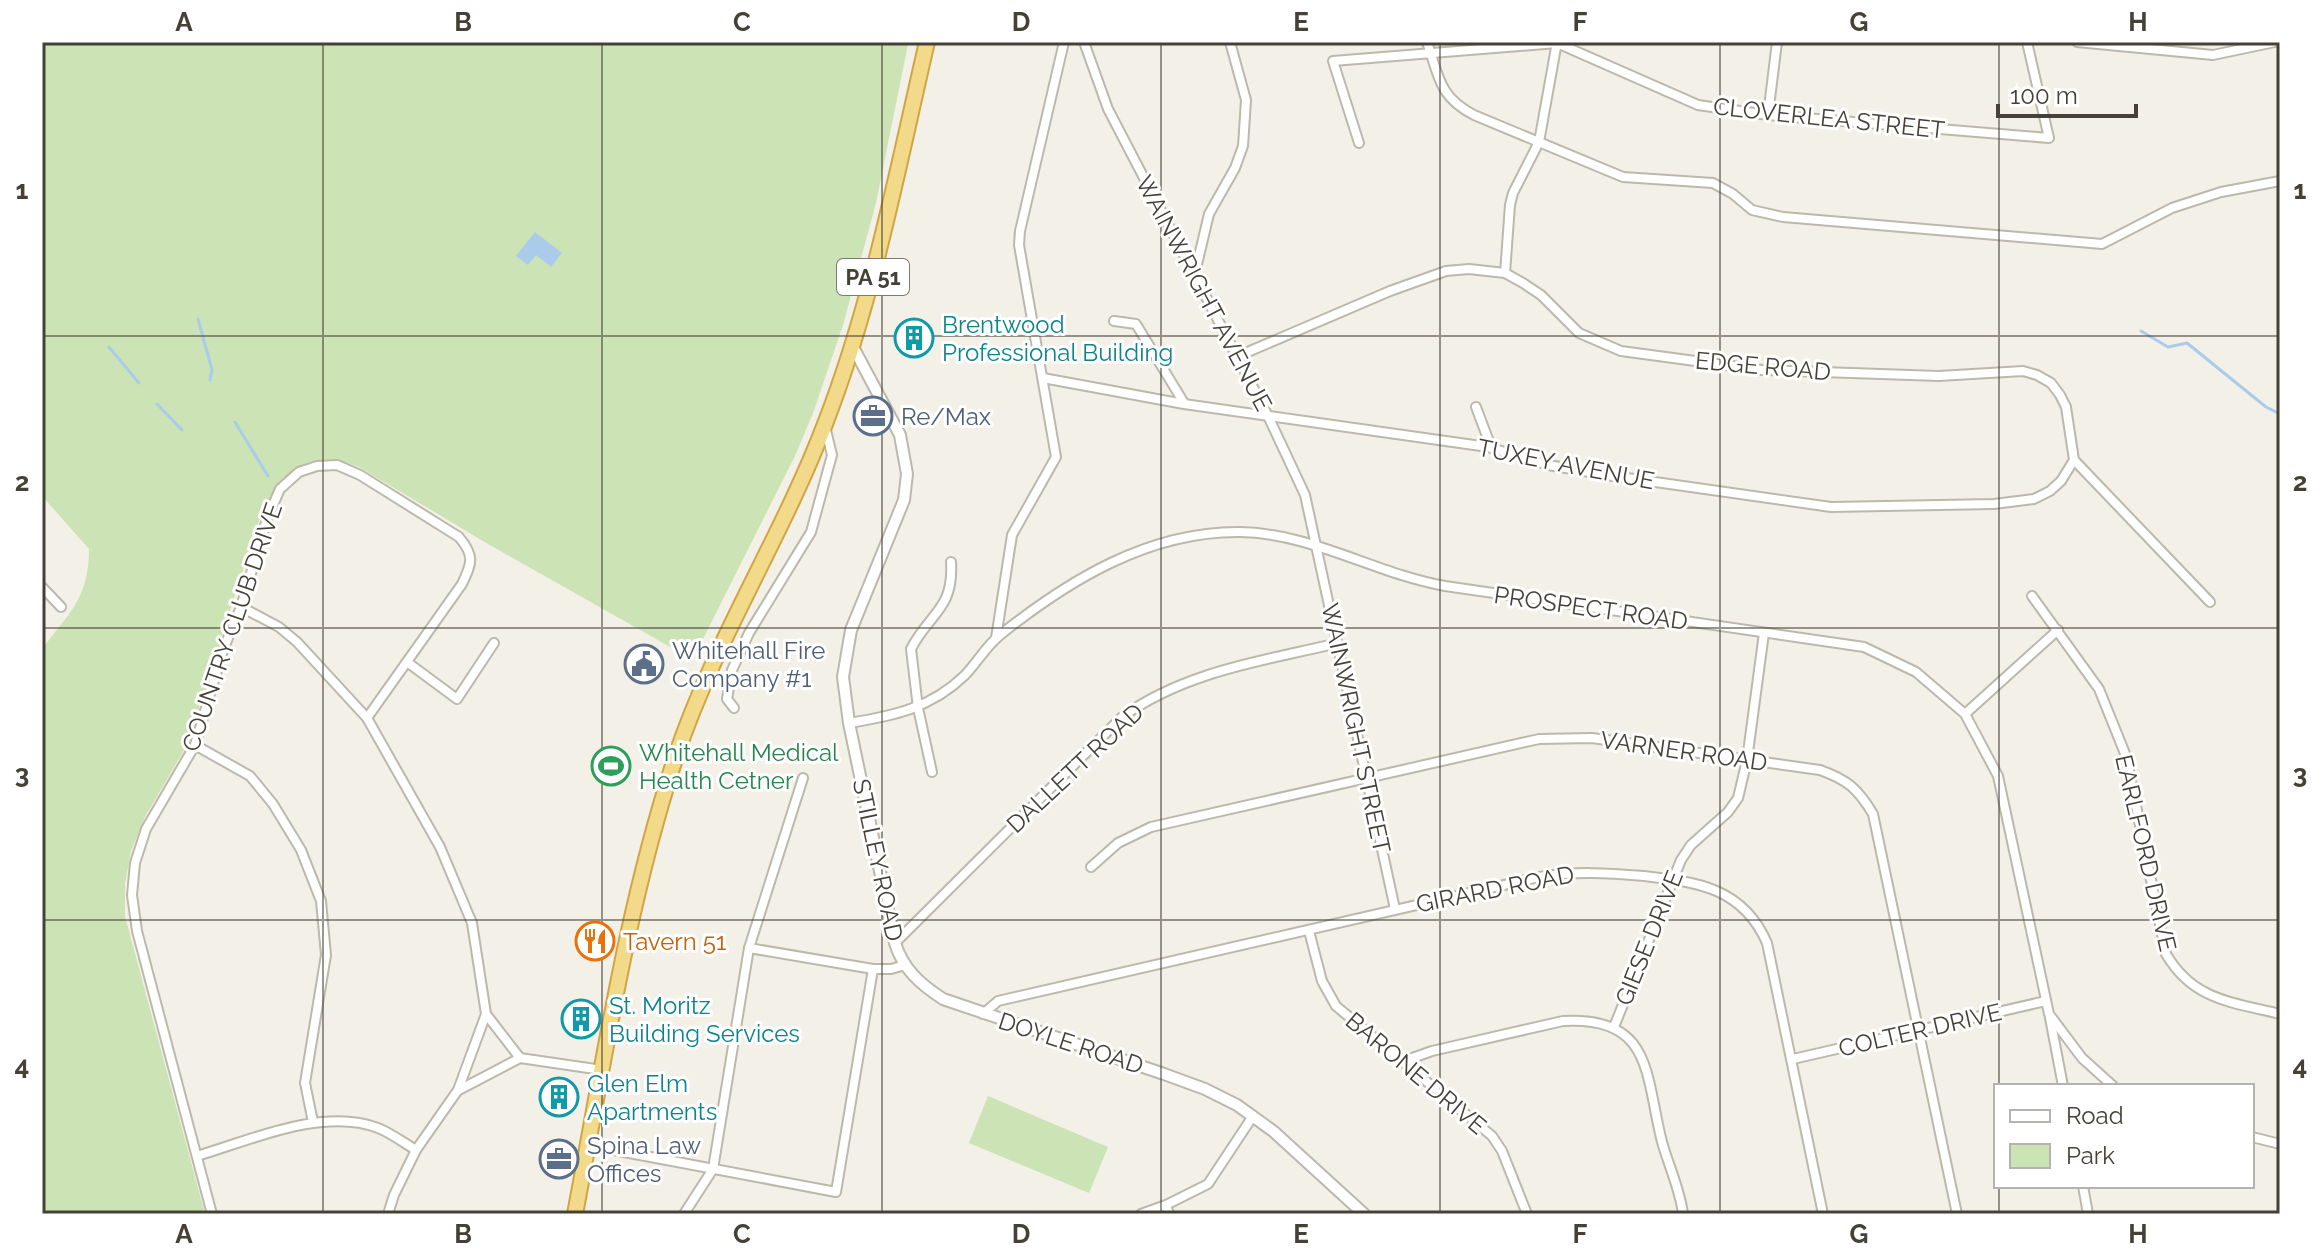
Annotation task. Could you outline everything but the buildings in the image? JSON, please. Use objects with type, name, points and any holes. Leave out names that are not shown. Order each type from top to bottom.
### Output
[{"type":"highway","name":"PA 51","points":[[575,1214],[644,862],[677,754],[709,670],[800,483],[853,347],[876,269],[927,42]]},
{"type":"street","points":[[996,638],[1012,535],[1056,457],[1019,245],[1064,42]]},
{"type":"street","name":"WAINWRIGHT AVENUE","points":[[1084,42],[1108,109],[1268,416],[1305,495],[1318,547]]},
{"type":"street","points":[[1194,277],[1209,214],[1235,168],[1243,146],[1246,100],[1230,42]]},
{"type":"street","points":[[1427,42],[1444,91],[1456,105],[1623,177],[1713,183],[1752,210],[1775,216],[2102,244],[2172,208],[2221,192],[2280,181]]},
{"type":"street","points":[[1505,273],[1510,205],[1539,142],[1557,42]]},
{"type":"street","name":"CLOVERLEA STREET","points":[[1359,143],[1333,61],[1557,42],[1698,105],[1768,115],[2049,138],[2027,42]]},
{"type":"street","points":[[1768,115],[1777,42]]},
{"type":"street","points":[[2077,42],[2213,55],[2275,42]]},
{"type":"street","name":"EDGE ROAD","points":[[1236,357],[1390,291],[1446,271],[1469,269],[1505,273],[1541,295],[1579,333],[1621,351],[1762,370],[1939,376],[2023,371],[2037,375],[2051,383],[2066,407],[2074,460]]},
{"type":"street","points":[[1114,321],[1136,324],[1184,404]]},
{"type":"street","name":"STILLEY ROAD","points":[[853,347],[900,435],[907,474],[904,500],[848,641],[843,677],[849,723],[895,943],[905,965]]},
{"type":"street","name":"TUXEY AVENUE","points":[[1043,378],[1184,404],[1491,447],[1568,469],[1831,507],[1980,505],[2034,499],[2061,481],[2074,460]]},
{"type":"street","points":[[1476,407],[1491,447]]},
{"type":"street","points":[[734,708],[727,699],[732,670],[771,595],[811,532],[832,455],[824,426]]},
{"type":"street","points":[[2074,460],[2210,602]]},
{"type":"street","name":"COUNTRY CLUB DRIVE","points":[[212,1214],[137,931],[132,895],[135,863],[146,829],[195,745],[223,650],[241,607],[263,531],[280,489],[299,472],[317,466],[337,465],[360,475],[459,537],[469,550],[471,565],[462,584],[367,718]]},
{"type":"street","name":"PROSPECT ROAD","points":[[849,723],[900,714],[940,695],[964,677],[996,638],[1072,584],[1133,553],[1169,541],[1208,534],[1270,534],[1424,583],[1864,647],[1916,672],[1965,714],[1998,776],[2049,1014],[2082,1058],[2111,1084]]},
{"type":"street","name":"WAINWRIGHT STREET","points":[[1318,547],[1395,909]]},
{"type":"street","points":[[932,772],[918,708],[911,649],[947,598],[952,577],[951,562]]},
{"type":"street","points":[[42,587],[61,607]]},
{"type":"street","name":"EARLFORD DRIVE","points":[[2032,596],[2099,689],[2126,756],[2166,954],[2176,971],[2192,986],[2211,997],[2280,1014]]},
{"type":"street","points":[[241,607],[279,627],[297,642],[367,718],[440,847],[472,923],[486,1014],[520,1058]]},
{"type":"street","points":[[1965,714],[2058,630]]},
{"type":"street","name":"GIESE DRIVE","points":[[1614,1027],[1672,879],[1691,845],[1728,812],[1738,798],[1747,760],[1764,633]]},
{"type":"street","points":[[407,662],[457,699],[494,643]]},
{"type":"street","name":"DALLETT ROAD","points":[[895,943],[1122,717],[1145,700],[1198,677],[1338,643]]},
{"type":"street","name":"VARNER ROAD","points":[[1091,867],[1118,843],[1151,827],[1539,739],[1592,738],[1820,770],[1853,786],[1873,814],[1957,1214]]},
{"type":"street","points":[[195,745],[250,776],[273,804],[301,850],[321,901],[326,955],[305,1083],[313,1122]]},
{"type":"street","points":[[684,1214],[713,1169],[749,948],[803,778]]},
{"type":"street","name":"GIRARD ROAD","points":[[983,1014],[998,1001],[1568,872],[1594,871],[1672,879],[1715,889],[1746,909],[1759,924],[1774,965],[1823,1214]]},
{"type":"street","name":"BARONE DRIVE","points":[[1309,931],[1328,995],[1336,1006],[1492,1136],[1502,1151],[1527,1214]]},
{"type":"street","points":[[749,948],[873,969],[905,965]]},
{"type":"street","name":"DOYLE ROAD","points":[[905,965],[914,977],[943,999],[1205,1089],[1253,1116],[1333,1183],[1364,1214]]},
{"type":"street","points":[[608,1149],[836,1192],[873,969]]},
{"type":"street","name":"COLTER DRIVE","points":[[1793,1059],[2046,1001]]},
{"type":"street","points":[[388,1214],[416,1150],[458,1090],[486,1014]]},
{"type":"street","points":[[2049,1014],[2063,1084]]},
{"type":"street","points":[[1404,1061],[1432,1051],[1563,1021],[1584,1020],[1614,1027],[1628,1039],[1643,1061],[1683,1214]]},
{"type":"street","points":[[458,1090],[520,1058],[602,1070]]},
{"type":"street","points":[[1141,1214],[1168,1210],[1208,1184],[1253,1116]]},
{"type":"street","points":[[197,1156],[313,1122],[346,1121],[379,1128],[416,1150]]},
{"type":"street","points":[[2254,1138],[2280,1144]]},
{"type":"street","points":[[2083,1188],[2088,1214]]},
{"type":"green space","points":[[42,42],[908,44],[876,203],[843,325],[813,413],[795,456],[699,647],[691,650],[672,648],[359,467],[326,460],[312,461],[290,473],[271,496],[262,511],[187,745],[145,817],[131,851],[125,884],[125,916],[205,1214],[42,1214],[42,649],[76,604],[85,580],[89,549],[42,496]]},
{"type":"green space","points":[[988,1096],[1108,1147],[1089,1193],[969,1143]]},
{"type":"water","points":[[535,232],[562,253],[551,267],[536,255],[528,265],[516,256]]},
{"type":"waterway","points":[[198,319],[212,370],[210,380]]},
{"type":"waterway","points":[[2141,331],[2168,347],[2187,343],[2266,407],[2280,414]]},
{"type":"waterway","points":[[109,347],[139,383]]},
{"type":"waterway","points":[[157,404],[182,430]]},
{"type":"waterway","points":[[235,422],[268,476]]},
{"type":"place","name":"Brentwood Professional Building","points":[[914,338]]},
{"type":"place","name":"Re/Max","points":[[873,416]]},
{"type":"place","name":"Whitehall Fire Company #1","points":[[644,664]]},
{"type":"place","name":"Whitehall Medical Health Cetner","points":[[611,766]]},
{"type":"place","name":"Tavern 51","points":[[595,941]]},
{"type":"place","name":"St. Moritz Building Services","points":[[581,1019]]},
{"type":"place","name":"Glen Elm Apartments","points":[[559,1097]]},
{"type":"place","name":"Spina Law Offices","points":[[559,1159]]}]
